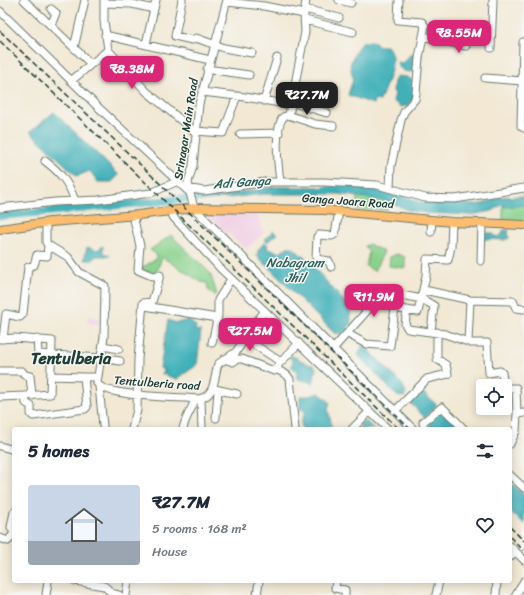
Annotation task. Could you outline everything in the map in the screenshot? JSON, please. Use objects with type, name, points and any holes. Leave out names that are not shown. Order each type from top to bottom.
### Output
[{"type":"main road","name":"Ganga Joara Road","points":[[0,230],[194,208],[339,211],[452,222],[524,225]]},
{"type":"street","points":[[24,0],[91,64]]},
{"type":"street","points":[[74,48],[85,0]]},
{"type":"street","points":[[146,44],[156,0]]},
{"type":"street","points":[[182,0],[175,36],[192,40],[196,38],[224,48],[252,53]]},
{"type":"street","points":[[280,181],[278,155],[279,133],[282,119],[291,112],[291,104],[304,37],[304,14],[306,0]]},
{"type":"street","points":[[340,0],[351,3]]},
{"type":"street","points":[[390,187],[391,166],[401,120],[404,112],[415,99],[425,26],[422,22],[398,20],[399,0]]},
{"type":"street","points":[[491,48],[493,0]]},
{"type":"street","points":[[227,1],[264,6],[304,14],[339,18]]},
{"type":"street","name":"Srinagar Main Road","points":[[188,190],[188,182],[193,166],[195,131],[202,92],[207,69],[227,1]]},
{"type":"street","points":[[154,9],[132,4],[104,2],[105,35],[108,50],[146,91],[195,131],[223,133],[238,96]]},
{"type":"street","points":[[51,9],[56,13],[51,25]]},
{"type":"street","points":[[0,12],[71,81],[188,190],[194,208],[411,427]]},
{"type":"street","points":[[304,14],[353,32]]},
{"type":"street","points":[[423,36],[466,46],[466,33],[491,35]]},
{"type":"street","points":[[105,35],[210,60]]},
{"type":"street","points":[[524,42],[521,126],[524,128]]},
{"type":"street","points":[[71,81],[108,50]]},
{"type":"street","points":[[264,101],[268,82],[277,58]]},
{"type":"street","points":[[207,69],[249,75]]},
{"type":"street","points":[[485,78],[523,81]]},
{"type":"street","points":[[202,92],[291,104],[327,113]]},
{"type":"street","points":[[288,115],[315,124],[333,126]]},
{"type":"street","points":[[240,134],[279,133]]},
{"type":"street","points":[[45,161],[59,171],[66,180],[75,201]]},
{"type":"street","points":[[0,208],[98,200],[151,193],[178,181]]},
{"type":"street","points":[[188,190],[204,191],[240,185],[280,181],[324,182],[390,187],[415,195],[455,199],[524,188]]},
{"type":"street","points":[[170,211],[195,243],[386,427]]},
{"type":"street","points":[[331,267],[329,261],[316,259],[317,237],[319,235],[332,236],[335,234],[339,211]]},
{"type":"street","points":[[133,215],[140,246],[138,270],[152,276],[160,274],[152,302],[143,303],[143,305]]},
{"type":"street","points":[[431,232],[432,220]]},
{"type":"street","points":[[348,334],[366,344],[390,346],[395,308],[418,312],[424,290],[427,259],[448,260],[451,247],[452,222]]},
{"type":"street","points":[[481,261],[482,223]]},
{"type":"street","points":[[0,397],[50,394],[52,340],[2,339],[6,314],[20,317],[23,314],[28,267],[34,265],[37,255],[47,256],[48,245],[46,242],[46,224]]},
{"type":"street","name":"Tentulberia road","points":[[48,245],[72,260],[79,272],[105,286],[103,346],[98,377],[99,386],[111,391],[198,399],[215,389],[218,364],[236,352],[244,338],[265,311]]},
{"type":"street","points":[[212,343],[217,318],[218,300],[231,279]]},
{"type":"street","points":[[424,290],[470,300],[510,300],[515,302],[516,308],[524,309]]},
{"type":"street","points":[[333,349],[348,334],[374,303],[391,293],[422,299],[434,306],[434,332],[437,359],[446,365],[448,374],[427,378],[395,411]]},
{"type":"street","points":[[468,342],[470,300]]},
{"type":"street","points":[[143,305],[217,318]]},
{"type":"street","points":[[133,427],[136,415],[140,329],[143,305]]},
{"type":"street","points":[[407,310],[406,327],[413,330],[434,332],[468,342],[487,343],[490,372],[500,371],[502,373],[503,379]]},
{"type":"street","points":[[244,338],[278,366],[290,379],[295,427]]},
{"type":"street","points":[[37,339],[37,354],[100,358],[120,361]]},
{"type":"street","points":[[224,359],[233,362],[237,359],[242,359],[272,370],[278,366],[299,343]]},
{"type":"street","points":[[103,346],[119,349]]},
{"type":"street","points":[[0,371],[22,371],[25,375],[30,376],[26,403],[31,406],[31,414],[33,416],[86,409],[84,377]]},
{"type":"street","points":[[51,376],[98,377]]},
{"type":"street","points":[[99,386],[103,426]]},
{"type":"street","points":[[512,388],[516,388],[521,413],[512,440]]},
{"type":"street","points":[[216,418],[215,389],[238,394]]},
{"type":"street","points":[[183,427],[184,420],[198,399]]},
{"type":"street","points":[[198,399],[202,427]]},
{"type":"street","points":[[424,427],[423,422],[442,407],[462,427]]},
{"type":"street","points":[[354,427],[369,412]]},
{"type":"street","points":[[0,446],[12,449]]},
{"type":"street","points":[[512,477],[524,487]]},
{"type":"street","points":[[0,538],[8,541],[12,536]]},
{"type":"street","points":[[513,549],[524,560]]},
{"type":"street","points":[[520,591],[524,581]]},
{"type":"street","points":[[46,595],[48,583]]},
{"type":"street","points":[[87,583],[104,586],[112,593],[119,595]]},
{"type":"street","points":[[126,595],[128,583]]},
{"type":"street","points":[[257,595],[259,583]]},
{"type":"street","points":[[336,583],[336,589],[345,590],[345,595]]},
{"type":"street","points":[[436,595],[439,583]]},
{"type":"street","points":[[496,595],[497,583]]},
{"type":"shaded area","points":[[199,210],[257,213],[264,233],[246,249]]},
{"type":"shaded area","points":[[78,263],[89,266],[89,273],[79,269]]},
{"type":"shaded area","points":[[88,316],[100,318],[99,325],[87,323]]},
{"type":"green space","points":[[357,196],[388,200],[387,210],[357,209]]},
{"type":"green space","points":[[524,201],[524,223],[503,222],[503,205]]},
{"type":"green space","points":[[171,235],[210,273],[217,294],[214,295],[208,290],[207,283],[201,282],[162,257],[156,274],[140,269],[156,259],[156,254],[150,250]]},
{"type":"green space","points":[[369,244],[384,252],[374,271],[366,266],[369,252],[365,246]]},
{"type":"green space","points":[[397,254],[405,257],[405,268],[389,266],[390,257]]},
{"type":"water","points":[[371,41],[380,46],[387,46],[391,52],[392,58],[390,73],[380,101],[374,100],[373,104],[348,95],[353,79],[350,65],[356,50],[362,42]]},
{"type":"water","points":[[411,54],[417,57],[417,69],[413,72],[407,72],[400,67],[397,62],[402,63]]},
{"type":"water","points":[[398,76],[407,77],[414,81],[414,96],[409,105],[401,107],[393,101],[395,94],[393,91],[394,81]]},
{"type":"water","points":[[54,112],[119,175],[112,182],[98,182],[90,171],[77,176],[30,132]]},
{"type":"water","points":[[273,187],[317,187],[340,190],[365,190],[421,205],[439,207],[482,204],[500,197],[524,196],[524,205],[504,207],[504,204],[491,211],[471,215],[426,213],[408,210],[387,201],[339,194],[264,194],[199,201],[194,195],[215,196]]},
{"type":"water","points":[[504,229],[505,232],[508,229],[509,238],[504,240],[483,239],[485,233],[493,233],[493,235],[498,237],[503,233]]},
{"type":"water","points":[[273,231],[277,234],[267,242],[265,239]]},
{"type":"water","name":"Nabagram Jhil","points":[[265,242],[268,245],[267,249],[281,254],[280,253],[287,247],[292,247],[299,252],[296,252],[304,256],[350,308],[351,324],[346,331],[341,334],[334,333],[256,255],[258,254],[258,250]]},
{"type":"water","points":[[103,246],[103,252],[110,256],[96,256],[93,260],[84,260],[87,247],[97,250]]},
{"type":"water","points":[[168,320],[177,323],[188,320],[196,326],[195,330],[201,331],[197,365],[177,379],[162,374],[164,370],[160,368]]},
{"type":"water","points":[[363,344],[403,385],[406,393],[404,397],[397,396],[358,355]]},
{"type":"water","points":[[291,355],[308,364],[314,365],[316,369],[313,383],[298,379],[296,375],[298,373],[291,366],[293,362],[290,358]]},
{"type":"water","points":[[422,392],[437,405],[425,418],[410,403]]},
{"type":"water","points":[[319,393],[330,402],[328,409],[332,426],[302,427],[301,422],[305,412],[303,409],[300,409],[300,396],[310,396]]},
{"type":"water","points":[[442,411],[459,427],[430,427],[429,423]]},
{"type":"water","points":[[363,421],[366,421],[372,427],[360,427]]},
{"type":"water","points":[[512,484],[524,495],[524,525],[512,513]]},
{"type":"waterway","name":"Adi Ganga","points":[[326,190],[359,188],[391,195],[418,205],[467,207]]},
{"type":"waterway","name":"Adi Ganga","points":[[0,216],[206,197]]},
{"type":"railway","points":[[0,31],[149,173],[408,427]]},
{"type":"railway","points":[[0,41],[397,427]]},
{"type":"railway","points":[[512,529],[524,541]]},
{"type":"railway","points":[[512,539],[524,551]]},
{"type":"district","name":"Tentulberia","points":[[71,358]]}]
